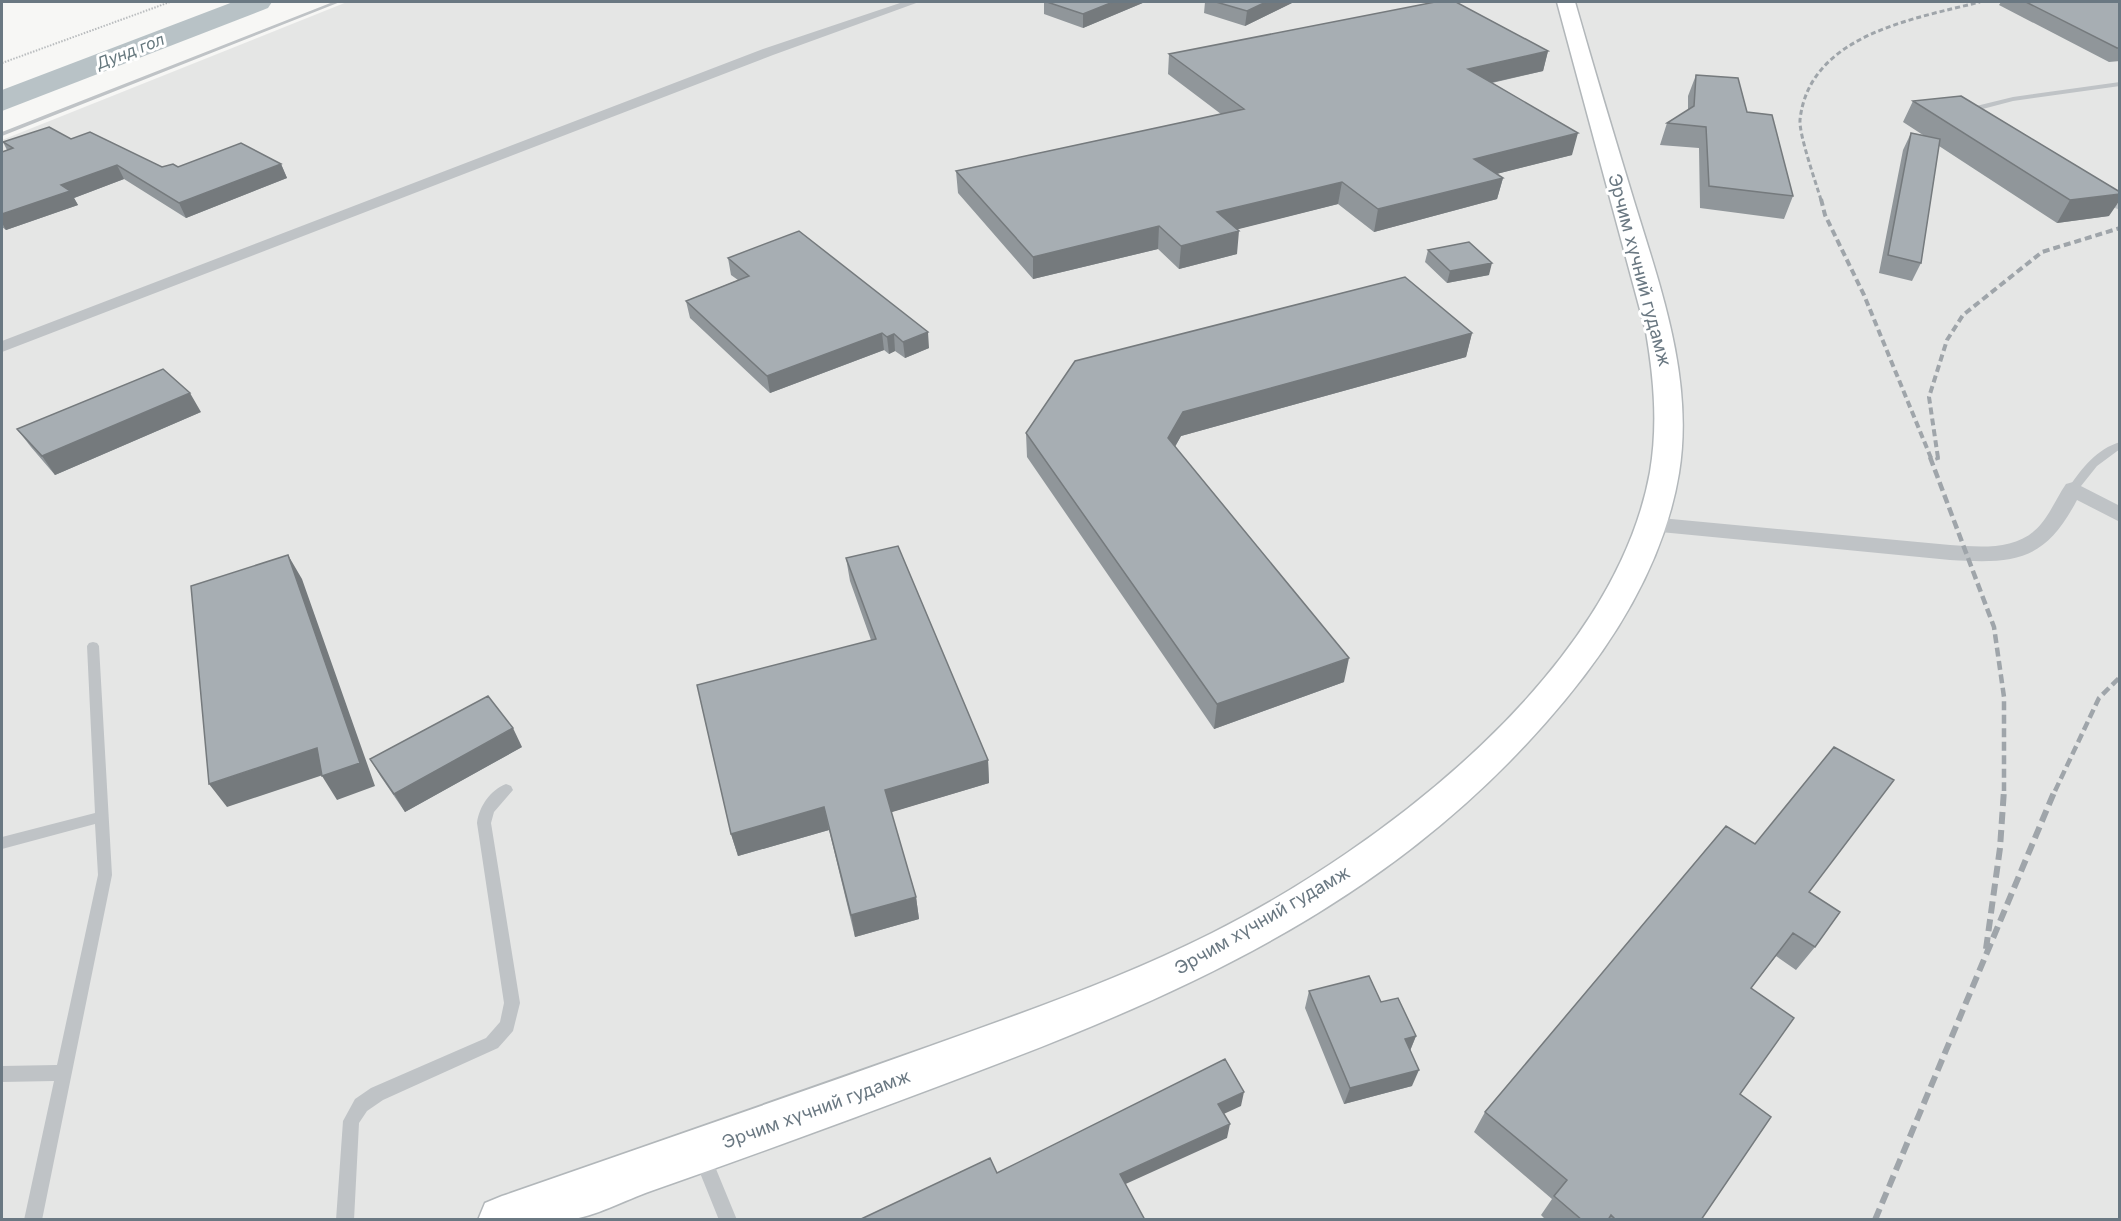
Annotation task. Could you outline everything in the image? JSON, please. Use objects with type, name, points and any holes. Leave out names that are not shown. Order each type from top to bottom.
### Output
[{"type":"main road","name":"Эрчим хүчний гудамж","points":[[502,1220],[700,1151],[1104,1002],[1178,970],[1317,893],[1448,800],[1550,696],[1581,657],[1618,599],[1650,524],[1665,473],[1669,440],[1668,372],[1663,343],[1566,2]]},
{"type":"street","points":[[2,347],[768,52],[913,2]]},
{"type":"street","points":[[1650,524],[1899,547],[1992,553],[2025,547],[2038,540],[2049,531],[2073,489],[2120,515]]},
{"type":"lane","points":[[2,134],[337,2]]},
{"type":"lane","points":[[1975,125],[1971,110],[2013,99],[2120,84]]},
{"type":"lane","points":[[2090,193],[2120,208]]},
{"type":"lane","points":[[2073,489],[2102,456],[2120,445]]},
{"type":"lane","points":[[33,1220],[105,875],[93,646]]},
{"type":"lane","points":[[345,1220],[351,1121],[361,1105],[377,1094],[492,1043],[507,1026],[512,1004],[484,823],[490,805],[506,790]]},
{"type":"lane","points":[[2,843],[102,817]]},
{"type":"lane","points":[[2,1074],[63,1073]]},
{"type":"lane","points":[[700,1151],[728,1220]]},
{"type":"path","points":[[2,63],[170,2]]},
{"type":"shaded area","points":[[347,2],[2119,2],[2119,1219],[2,1220],[2,140]]},
{"type":"building","points":[[1047,2],[1113,2],[1083,14]]},
{"type":"building","points":[[1216,2],[1266,2],[1247,11]]},
{"type":"building","points":[[1435,2],[1456,2],[1548,51],[1468,69],[1578,133],[1474,159],[1503,178],[1378,209],[1342,182],[1217,212],[1239,231],[1181,246],[1159,226],[1033,257],[956,171],[1244,109],[1169,54]]},
{"type":"building","points":[[2026,2],[2120,2],[2120,48],[2117,48]]},
{"type":"building","points":[[1696,75],[1738,78],[1747,112],[1772,115],[1793,196],[1709,186],[1706,127],[1667,123],[1694,106]]},
{"type":"building","points":[[1961,96],[2120,194],[2070,200],[1913,101]]},
{"type":"building","points":[[49,127],[71,139],[90,132],[162,167],[173,164],[178,167],[241,143],[281,164],[179,203],[117,165],[61,185],[70,191],[2,214],[2,152],[13,148],[3,142]]},
{"type":"building","points":[[1911,133],[1940,139],[1921,263],[1888,255]]},
{"type":"building","points":[[799,231],[928,332],[903,342],[894,334],[887,337],[882,333],[767,376],[686,301],[749,276],[728,258]]},
{"type":"building","points":[[1469,242],[1492,263],[1450,271],[1428,250]]},
{"type":"building","points":[[1405,277],[1472,333],[1183,412],[1168,438],[1349,658],[1217,704],[1026,433],[1075,361]]},
{"type":"building","points":[[163,369],[190,393],[42,456],[17,429]]},
{"type":"building","points":[[898,546],[988,760],[885,790],[916,897],[851,915],[824,807],[731,834],[697,685],[876,639],[846,558]]},
{"type":"building","points":[[288,555],[360,763],[322,776],[317,748],[209,784],[191,586]]},
{"type":"building","points":[[488,696],[513,728],[394,794],[370,759]]},
{"type":"building","points":[[1834,747],[1894,780],[1809,892],[1840,912],[1815,947],[1793,933],[1751,988],[1794,1018],[1740,1094],[1771,1117],[1701,1220],[1616,1220],[1611,1215],[1608,1220],[1582,1220],[1554,1196],[1567,1180],[1485,1112],[1726,826],[1755,844]]},
{"type":"building","points":[[1369,976],[1381,1002],[1398,998],[1416,1036],[1405,1039],[1419,1070],[1350,1088],[1309,991]]},
{"type":"building","points":[[1225,1059],[1244,1092],[1218,1104],[1230,1124],[1120,1174],[1145,1220],[859,1220],[990,1158],[997,1173]]},
{"type":"waterway","name":"Дунд гол","points":[[2,101],[258,2]]},
{"type":"railway","points":[[1821,200],[1805,147],[1800,120],[1808,91],[1822,68],[1843,50],[1896,24],[1980,2]]},
{"type":"railway","points":[[1821,199],[1825,215],[1864,295],[1931,458]]},
{"type":"railway","points":[[1938,458],[1929,397],[1947,340],[1963,315],[2042,252],[2120,228]]},
{"type":"railway","points":[[1930,457],[1994,627],[2004,697],[2004,790]]},
{"type":"railway","points":[[2055,791],[2099,698],[2120,677]]},
{"type":"railway","points":[[1986,949],[2000,848],[2004,790]]},
{"type":"railway","points":[[1875,1220],[2055,790]]}]
